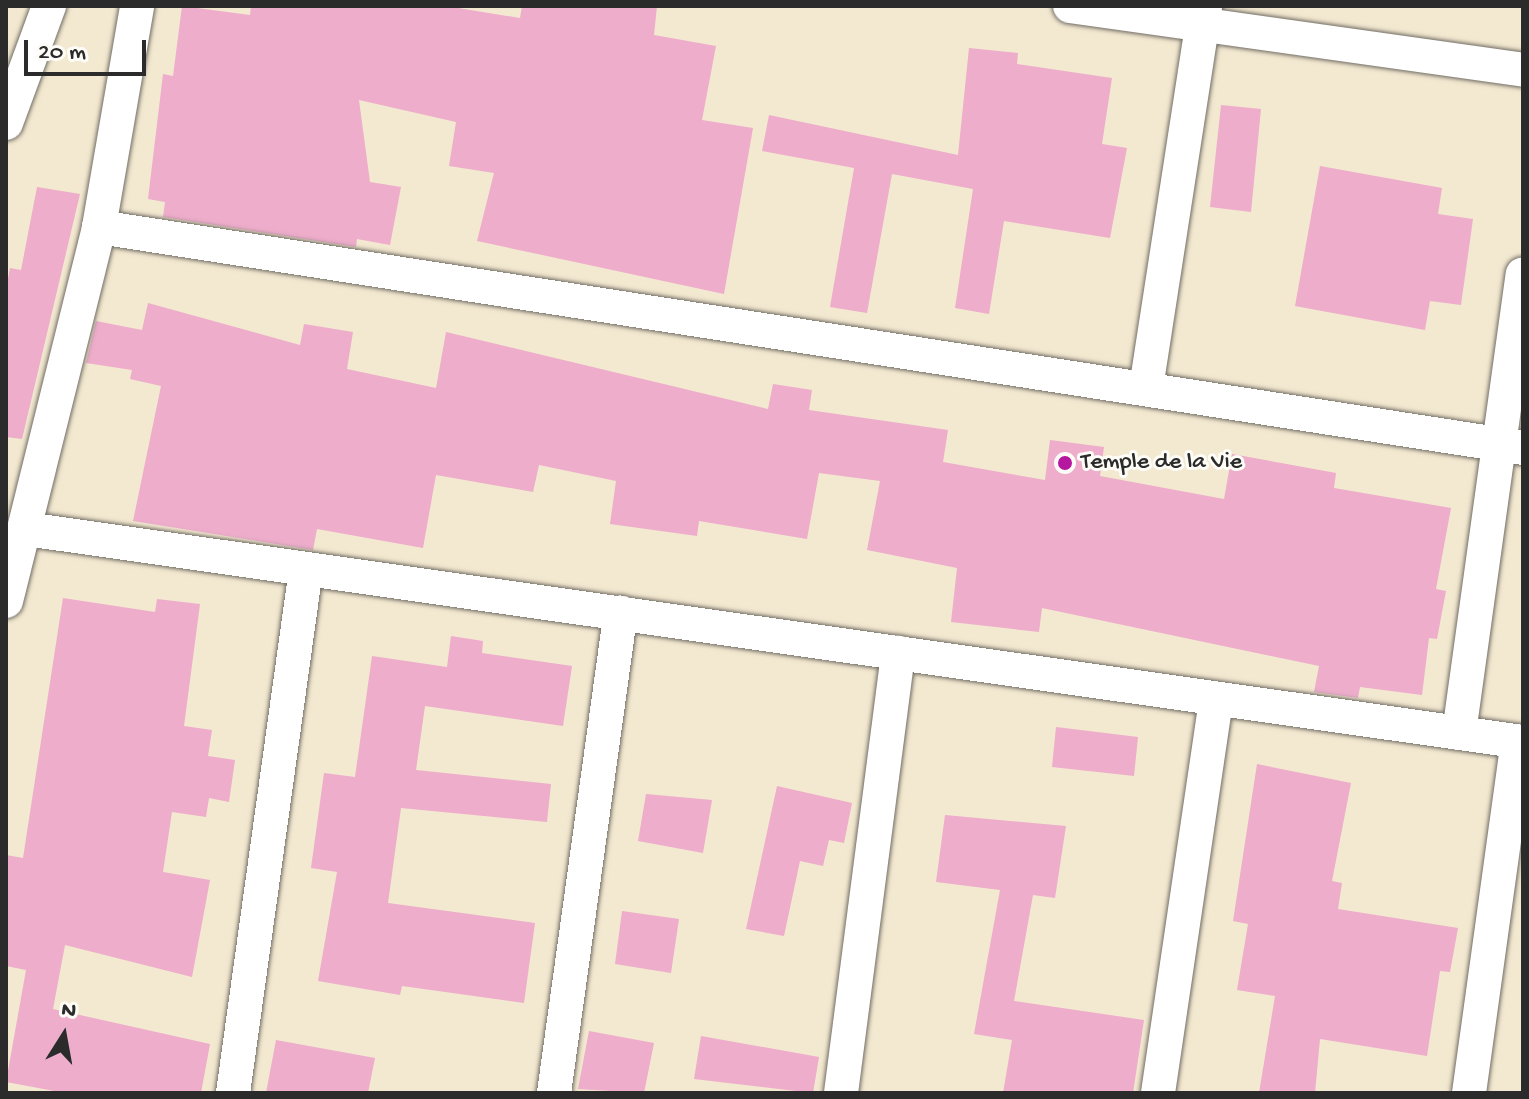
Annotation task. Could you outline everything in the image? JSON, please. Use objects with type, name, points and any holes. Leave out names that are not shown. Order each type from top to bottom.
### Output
[{"type":"street","points":[[6,123],[49,6]]},
{"type":"street","points":[[6,601],[99,227],[137,6]]},
{"type":"street","points":[[1070,6],[1204,16],[1523,70]]},
{"type":"street","points":[[1146,388],[1204,16]]},
{"type":"street","points":[[99,227],[1510,446]]},
{"type":"street","points":[[1459,733],[1510,446],[1523,274]]},
{"type":"street","points":[[26,529],[1520,742],[1469,1093]]},
{"type":"street","points":[[233,1093],[306,569]]},
{"type":"street","points":[[554,1093],[621,613]]},
{"type":"street","points":[[841,1093],[898,653]]},
{"type":"street","points":[[1158,1093],[1216,699]]},
{"type":"building","points":[[182,6],[250,15],[251,6],[446,6],[520,18],[522,6],[657,6],[654,35],[716,46],[702,120],[753,128],[724,294],[477,241],[494,173],[449,166],[456,122],[359,100],[370,182],[401,187],[390,245],[357,239],[356,247],[163,217],[165,202],[148,199],[163,74],[173,76]]},
{"type":"building","points":[[969,48],[1018,53],[1017,64],[1112,78],[1102,144],[1127,148],[1110,238],[1004,221],[989,314],[955,308],[973,189],[892,174],[867,313],[830,307],[854,168],[762,151],[769,115],[958,155]]},
{"type":"building","points":[[1221,105],[1261,109],[1251,212],[1210,207]]},
{"type":"building","points":[[1320,166],[1442,188],[1438,214],[1473,219],[1461,305],[1430,301],[1425,330],[1295,306]]},
{"type":"building","points":[[37,187],[80,194],[22,439],[6,437],[6,290],[10,268],[21,270]]},
{"type":"building","points":[[148,303],[300,345],[304,324],[353,332],[347,369],[436,388],[446,332],[768,409],[773,384],[812,390],[809,410],[948,430],[943,462],[1045,480],[1050,440],[1104,447],[1100,476],[1224,499],[1232,454],[1336,473],[1334,488],[1451,508],[1436,589],[1446,591],[1437,639],[1429,638],[1422,695],[1360,687],[1358,698],[1314,692],[1319,666],[1042,608],[1039,632],[951,622],[957,568],[867,550],[880,481],[819,473],[807,539],[699,521],[697,536],[610,524],[616,481],[539,465],[533,492],[436,475],[423,548],[317,529],[313,550],[133,521],[161,386],[130,379],[132,370],[86,363],[96,321],[142,330]]},
{"type":"building","points":[[63,598],[155,612],[157,599],[200,604],[184,726],[212,730],[208,756],[235,760],[229,802],[209,798],[206,817],[172,812],[163,872],[210,880],[192,977],[65,945],[53,1009],[210,1044],[201,1093],[65,1093],[6,1082],[26,970],[6,966],[6,855],[23,858]]},
{"type":"building","points":[[451,636],[483,641],[482,653],[572,666],[563,726],[425,706],[416,770],[551,784],[547,822],[401,808],[388,903],[535,923],[524,1003],[402,986],[400,995],[318,981],[337,872],[311,868],[324,773],[355,777],[372,656],[447,667]]},
{"type":"building","points":[[1056,727],[1138,737],[1134,776],[1052,767]]},
{"type":"building","points":[[1257,764],[1351,783],[1332,881],[1342,883],[1338,909],[1458,928],[1450,972],[1440,971],[1427,1056],[1320,1039],[1315,1093],[1259,1093],[1275,996],[1237,990],[1248,924],[1233,921]]},
{"type":"building","points":[[777,786],[852,803],[844,843],[829,840],[823,866],[800,861],[784,936],[746,929]]},
{"type":"building","points":[[646,794],[712,800],[703,853],[638,841]]},
{"type":"building","points":[[945,815],[1066,826],[1055,898],[1033,895],[1014,1001],[1144,1020],[1133,1093],[1003,1093],[1012,1040],[974,1034],[1000,890],[936,882]]},
{"type":"building","points":[[622,911],[679,919],[671,973],[615,964]]},
{"type":"building","points":[[589,1031],[654,1043],[644,1093],[578,1089]]},
{"type":"building","points":[[701,1036],[819,1057],[813,1093],[694,1079]]},
{"type":"building","points":[[276,1040],[375,1058],[368,1093],[266,1093]]},
{"type":"place","name":"Temple de la Vie","points":[[1065,463]]}]
